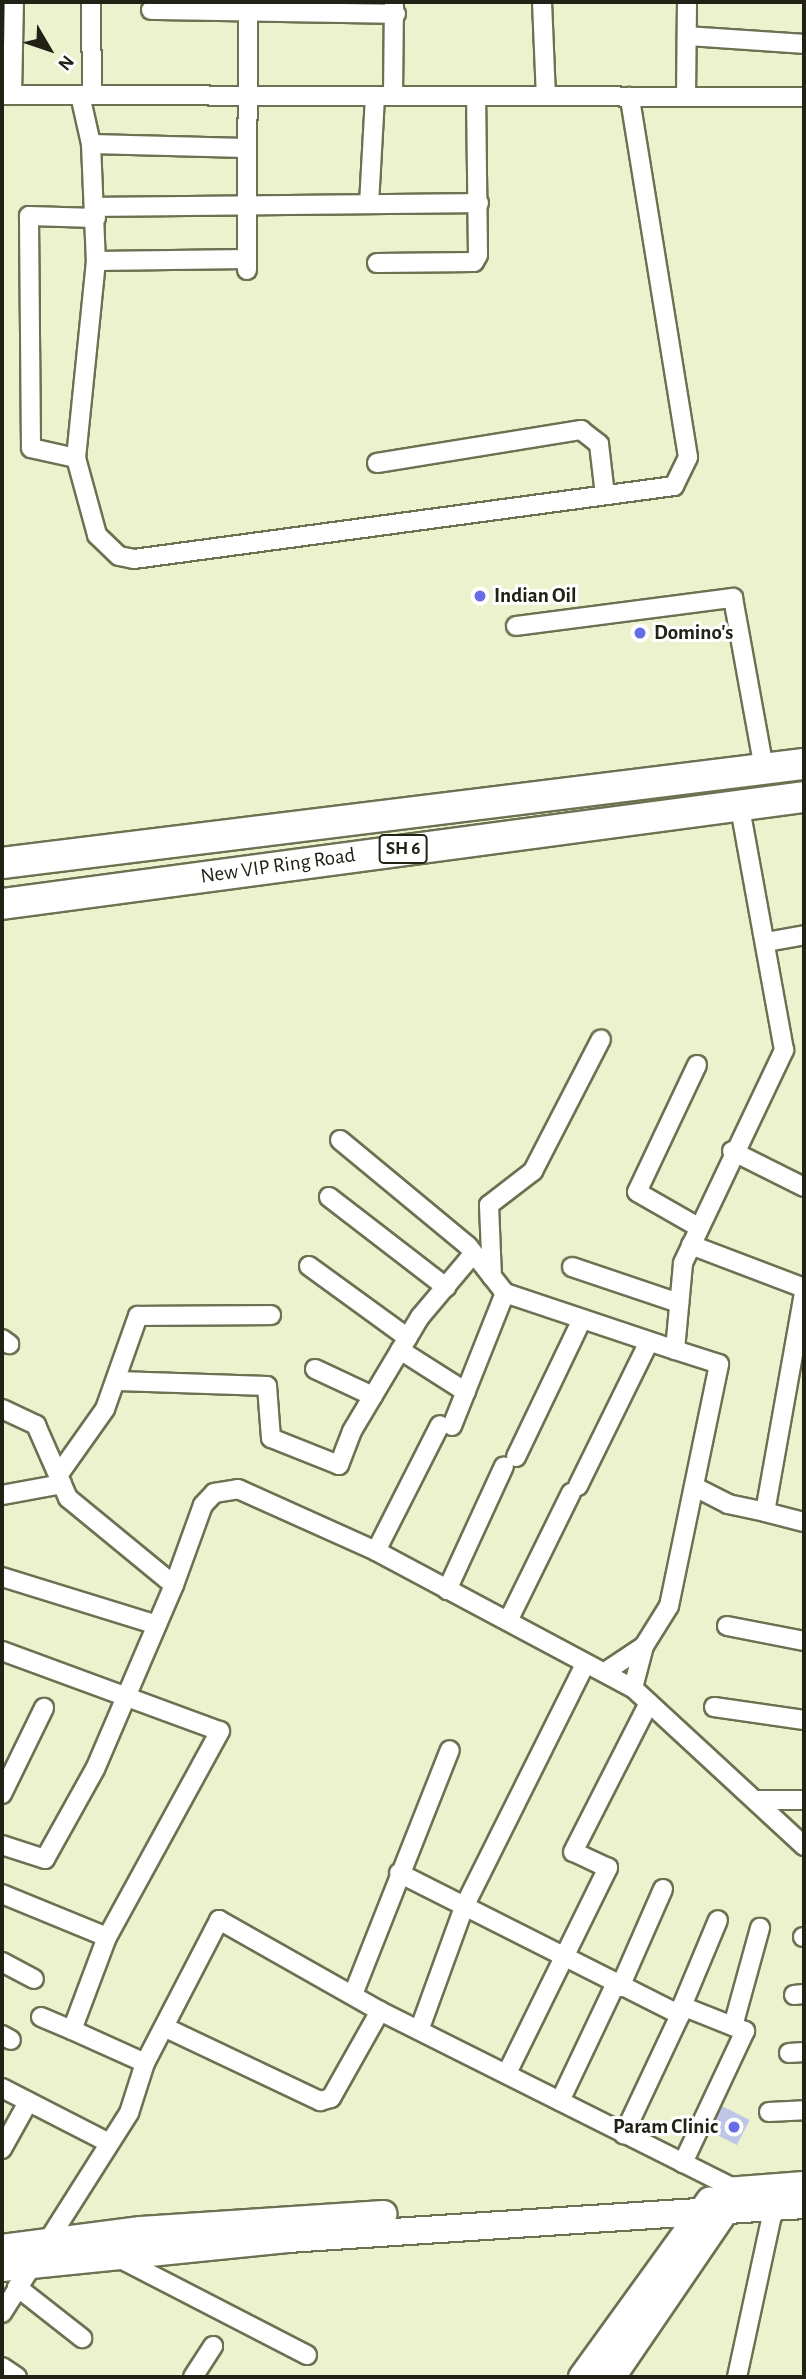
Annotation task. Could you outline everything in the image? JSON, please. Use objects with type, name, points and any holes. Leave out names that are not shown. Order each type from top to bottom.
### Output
[{"type":"main road","name":"New VIP Ring Road","points":[[2,863],[804,764]]},
{"type":"main road","points":[[640,784],[646,819]]},
{"type":"main road","name":"New VIP Ring Road","points":[[2,904],[804,797]]},
{"type":"main road","points":[[392,815],[397,850]]},
{"type":"street","points":[[14,2],[7,95],[804,97]]},
{"type":"street","points":[[91,2],[86,95],[96,213],[96,261],[76,458],[97,535],[119,556],[134,559],[674,486],[688,457],[630,97]]},
{"type":"street","points":[[542,2],[547,96]]},
{"type":"street","points":[[686,97],[687,2]]},
{"type":"street","points":[[96,261],[247,265],[245,96],[248,7]]},
{"type":"street","points":[[151,10],[248,7],[395,8],[369,204]]},
{"type":"street","points":[[687,36],[804,44]]},
{"type":"street","points":[[377,263],[474,261],[480,247],[476,96]]},
{"type":"street","points":[[91,144],[246,148]]},
{"type":"street","points":[[76,458],[31,448],[29,216],[246,206],[479,203]]},
{"type":"street","points":[[377,463],[581,430],[599,444],[605,495]]},
{"type":"street","points":[[516,626],[733,598],[764,769]]},
{"type":"street","points":[[675,1350],[679,1303],[691,1245],[732,1151],[784,1050],[740,807]]},
{"type":"street","points":[[766,942],[804,935]]},
{"type":"street","points":[[492,1278],[489,1205],[533,1171],[601,1039]]},
{"type":"street","points":[[697,1065],[638,1192],[698,1227]]},
{"type":"street","points":[[340,1140],[473,1254],[505,1293],[719,1364],[698,1488],[669,1606],[644,1646],[633,1688]]},
{"type":"street","points":[[732,1151],[804,1187]]},
{"type":"street","points":[[329,1197],[446,1287]]},
{"type":"street","points":[[691,1245],[804,1291],[765,1512]]},
{"type":"street","points":[[118,1381],[267,1386],[271,1438],[339,1465],[373,1396],[404,1344],[473,1254]]},
{"type":"street","points":[[309,1266],[466,1392]]},
{"type":"street","points":[[572,1267],[679,1303]]},
{"type":"street","points":[[376,1551],[466,1392],[505,1293]]},
{"type":"street","points":[[2,1494],[61,1479],[96,1424],[118,1381],[132,1329],[143,1313],[271,1315]]},
{"type":"street","points":[[447,1590],[582,1319]]},
{"type":"street","points":[[508,1621],[649,1342]]},
{"type":"street","points":[[315,1368],[373,1396]]},
{"type":"street","points":[[2,1409],[37,1425],[68,1498],[174,1586]]},
{"type":"street","points":[[2,1845],[45,1859],[128,1693],[174,1586],[203,1504],[227,1488],[376,1551],[633,1688],[804,1846]]},
{"type":"street","points":[[698,1488],[727,1504],[804,1522]]},
{"type":"street","points":[[690,1513],[727,1504]]},
{"type":"street","points":[[2,1577],[157,1625]]},
{"type":"street","points":[[727,1626],[804,1641]]},
{"type":"street","points":[[605,1672],[644,1646]]},
{"type":"street","points":[[2,1651],[128,1693],[220,1731],[107,1937],[72,2030]]},
{"type":"street","points":[[420,2028],[464,1907],[585,1664]]},
{"type":"street","points":[[507,2073],[608,1868],[573,1852],[649,1703]]},
{"type":"street","points":[[714,1707],[804,1720]]},
{"type":"street","points":[[2,1794],[44,1708]]},
{"type":"street","points":[[354,1992],[450,1750]]},
{"type":"street","points":[[755,1800],[804,1800]]},
{"type":"street","points":[[399,1873],[562,1961],[617,1986],[745,2031],[683,2163]]},
{"type":"street","points":[[560,2101],[663,1889]]},
{"type":"street","points":[[2,1894],[107,1937]]},
{"type":"street","points":[[2,2313],[23,2266],[129,2113],[145,2063],[219,1920],[354,1992],[380,2011],[420,2028],[683,2163],[722,2200]]},
{"type":"street","points":[[624,2134],[681,2010],[718,1920]]},
{"type":"street","points":[[733,2026],[760,1928]]},
{"type":"street","points":[[2,1962],[34,1979]]},
{"type":"street","points":[[164,2027],[320,2101],[331,2098],[380,2011]]},
{"type":"street","points":[[41,2017],[145,2063]]},
{"type":"street","points":[[2,2088],[109,2143]]},
{"type":"street","points":[[2,2149],[29,2102]]},
{"type":"street","points":[[769,2112],[804,2110]]},
{"type":"street","points":[[23,2266],[112,2254],[722,2200],[804,2185]]},
{"type":"street","points":[[583,2377],[722,2200]]},
{"type":"street","points":[[612,2377],[722,2200]]},
{"type":"street","points":[[23,2266],[141,2230],[722,2200],[774,2206],[804,2205]]},
{"type":"street","points":[[737,2377],[774,2206]]},
{"type":"street","points":[[2,2248],[23,2266],[82,2338]]},
{"type":"street","points":[[112,2254],[307,2355]]},
{"type":"street","points":[[193,2377],[213,2346]]},
{"type":"street","points":[[2,2367],[17,2377]]},
{"type":"building","points":[[722,2106],[750,2120],[737,2145],[709,2131]]},
{"type":"place","name":"Indian Oil","points":[[480,596]]},
{"type":"place","name":"Domino's","points":[[640,633]]},
{"type":"place","name":"Param Clinic","points":[[734,2127]]}]
